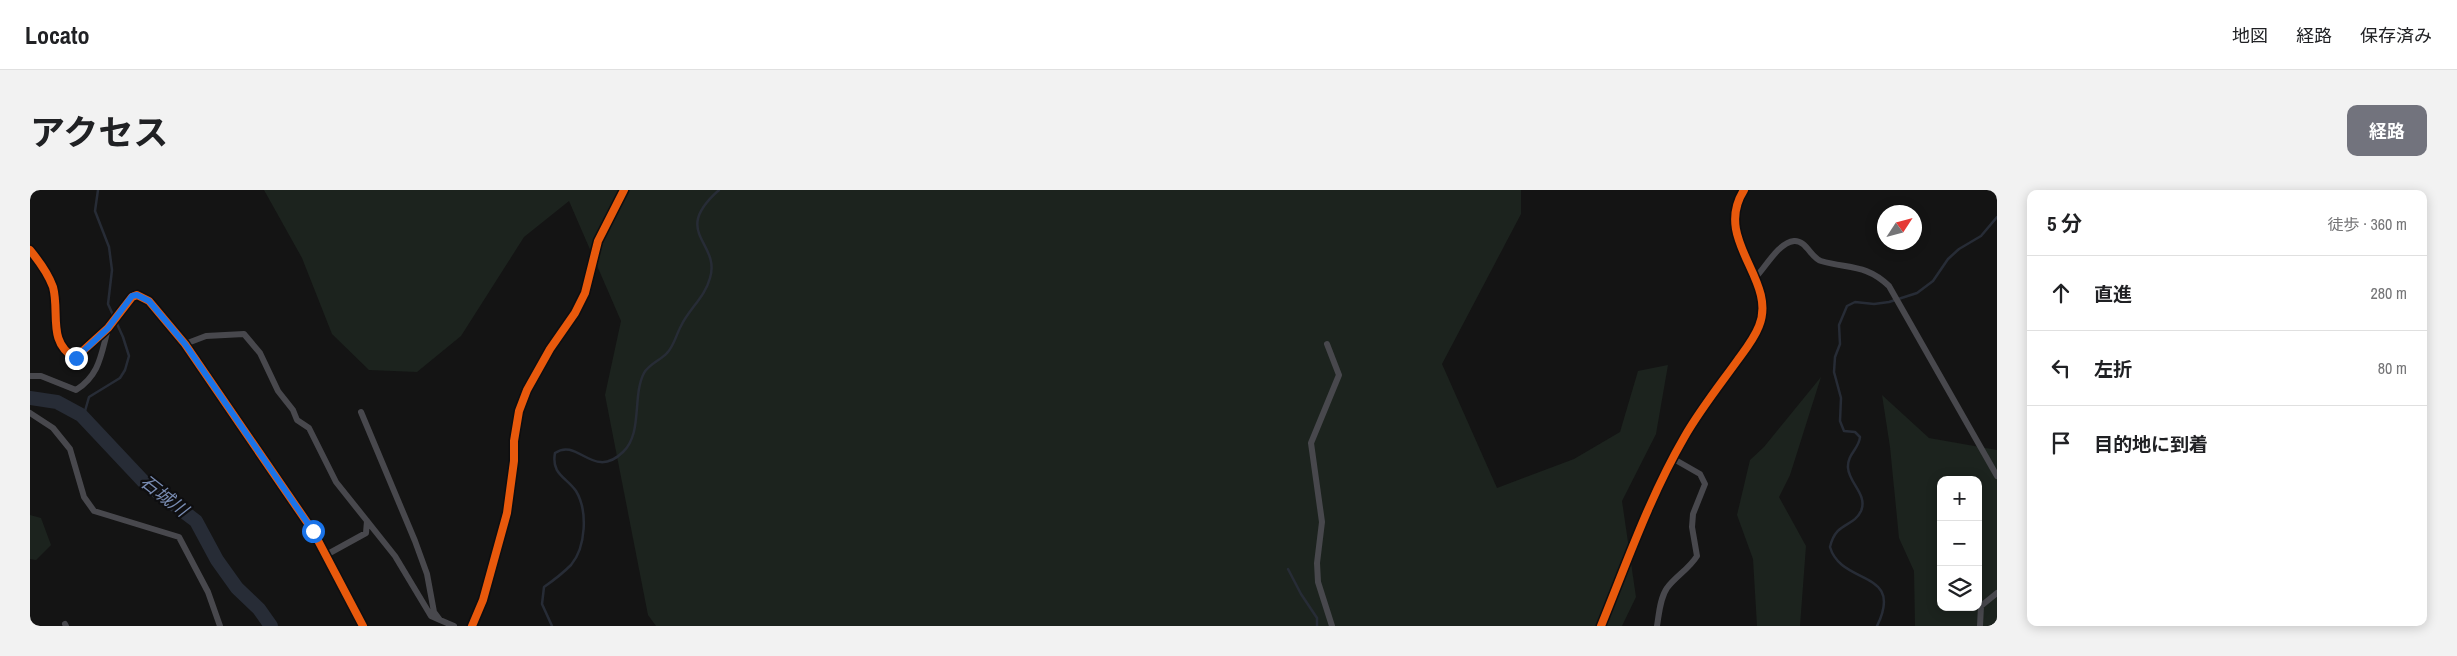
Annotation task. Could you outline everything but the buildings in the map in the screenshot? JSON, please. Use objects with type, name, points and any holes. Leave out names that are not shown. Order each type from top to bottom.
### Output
[{"type":"street","points":[[472,626],[483,600],[508,513],[514,461],[514,441],[519,411],[541,366],[575,313],[585,293],[598,241],[624,190]]},
{"type":"street","points":[[1601,626],[1656,490],[1672,458],[1690,428],[1750,343],[1760,325],[1762,304],[1755,278],[1735,231],[1740,196],[1744,190]]},
{"type":"street","points":[[1755,278],[1783,245],[1794,241],[1802,243],[1819,261],[1866,269],[1882,279],[1889,286],[1997,476]]},
{"type":"street","points":[[30,250],[52,284],[57,310],[56,332],[64,352],[76,358],[108,328],[132,296],[137,295],[149,301],[185,344],[313,531],[363,626]]},
{"type":"street","points":[[30,376],[41,376],[76,390],[92,378],[99,362],[108,328]]},
{"type":"street","points":[[185,344],[214,335],[244,334],[248,337],[265,360],[278,391],[293,410],[297,420],[308,428],[336,482],[409,577],[431,616],[454,626]]},
{"type":"street","points":[[1327,344],[1339,375],[1338,382],[1311,443],[1322,522],[1317,563],[1318,582],[1332,626]]},
{"type":"street","points":[[362,412],[374,446],[402,504],[427,574],[434,612],[440,620]]},
{"type":"street","points":[[30,413],[53,428],[70,449],[84,497],[94,511],[179,537],[208,592],[220,626]]},
{"type":"street","points":[[1657,626],[1666,589],[1692,565],[1697,556],[1692,528],[1693,514],[1705,484],[1700,474],[1672,458]]},
{"type":"street","points":[[326,555],[366,533],[367,520]]},
{"type":"street","points":[[1980,626],[1981,606],[1997,593]]},
{"type":"shaded area","points":[[264,190],[1521,190],[1521,214],[1442,364],[1497,488],[1574,459],[1620,432],[1638,371],[1668,365],[1656,434],[1622,501],[1636,597],[1622,626],[656,626],[648,615],[605,395],[621,321],[569,201],[524,237],[461,336],[417,372],[369,370],[332,334],[302,258]]},
{"type":"shaded area","points":[[1821,377],[1790,475],[1779,497],[1806,546],[1800,626],[1757,626],[1753,559],[1737,515],[1750,460],[1764,447]]},
{"type":"shaded area","points":[[1882,395],[1929,438],[1997,450],[1997,626],[1915,626],[1914,571],[1899,538],[1890,447]]},
{"type":"shaded area","points":[[30,515],[41,518],[51,545],[36,560],[30,559]]},
{"type":"waterway","points":[[83,418],[89,397],[120,378],[125,370],[129,356],[123,337],[108,304],[112,270],[109,247],[95,211],[98,190]]},
{"type":"waterway","points":[[552,626],[542,604],[544,587],[571,565],[580,549],[584,529],[580,499],[572,486],[557,471],[554,460],[555,453],[571,450],[594,461],[603,462],[612,460],[623,452],[629,444],[633,435],[638,392],[644,373],[669,350],[684,320],[708,285],[712,266],[700,237],[698,217],[705,205],[719,190]]},
{"type":"waterway","points":[[1877,626],[1883,608],[1883,595],[1877,586],[1846,568],[1836,559],[1830,547],[1836,533],[1858,516],[1862,505],[1860,494],[1851,479],[1848,468],[1849,459],[1858,445],[1860,437],[1855,432],[1844,431],[1840,421],[1841,398],[1834,372],[1835,357],[1840,344],[1839,325],[1847,306],[1855,302],[1874,304],[1889,302],[1917,293],[1933,281],[1948,259],[1959,249],[1981,236],[1997,217]]},
{"type":"waterway","name":"石城川","points":[[30,398],[57,402],[81,415],[143,481],[196,521],[217,560],[237,588],[259,609],[271,626]]},
{"type":"waterway","points":[[1288,569],[1301,594],[1317,618],[1317,626]]},
{"type":"cycle path","points":[[472,626],[483,600],[507,513],[519,411],[527,390],[550,349],[575,313],[585,293],[598,241],[624,190]]},
{"type":"cycle path","points":[[1601,626],[1640,530],[1672,459],[1697,417],[1749,344],[1759,326],[1762,309],[1760,292],[1740,243],[1736,226],[1736,208],[1744,190]]},
{"type":"cycle path","points":[[30,250],[43,267],[53,287],[56,326],[61,344],[75,358],[108,328],[132,297],[137,295],[149,301],[185,344],[313,531],[363,626]]},
{"type":"route","points":[[76,358],[108,328],[132,296],[137,295],[149,301],[185,344],[313,531]]}]
